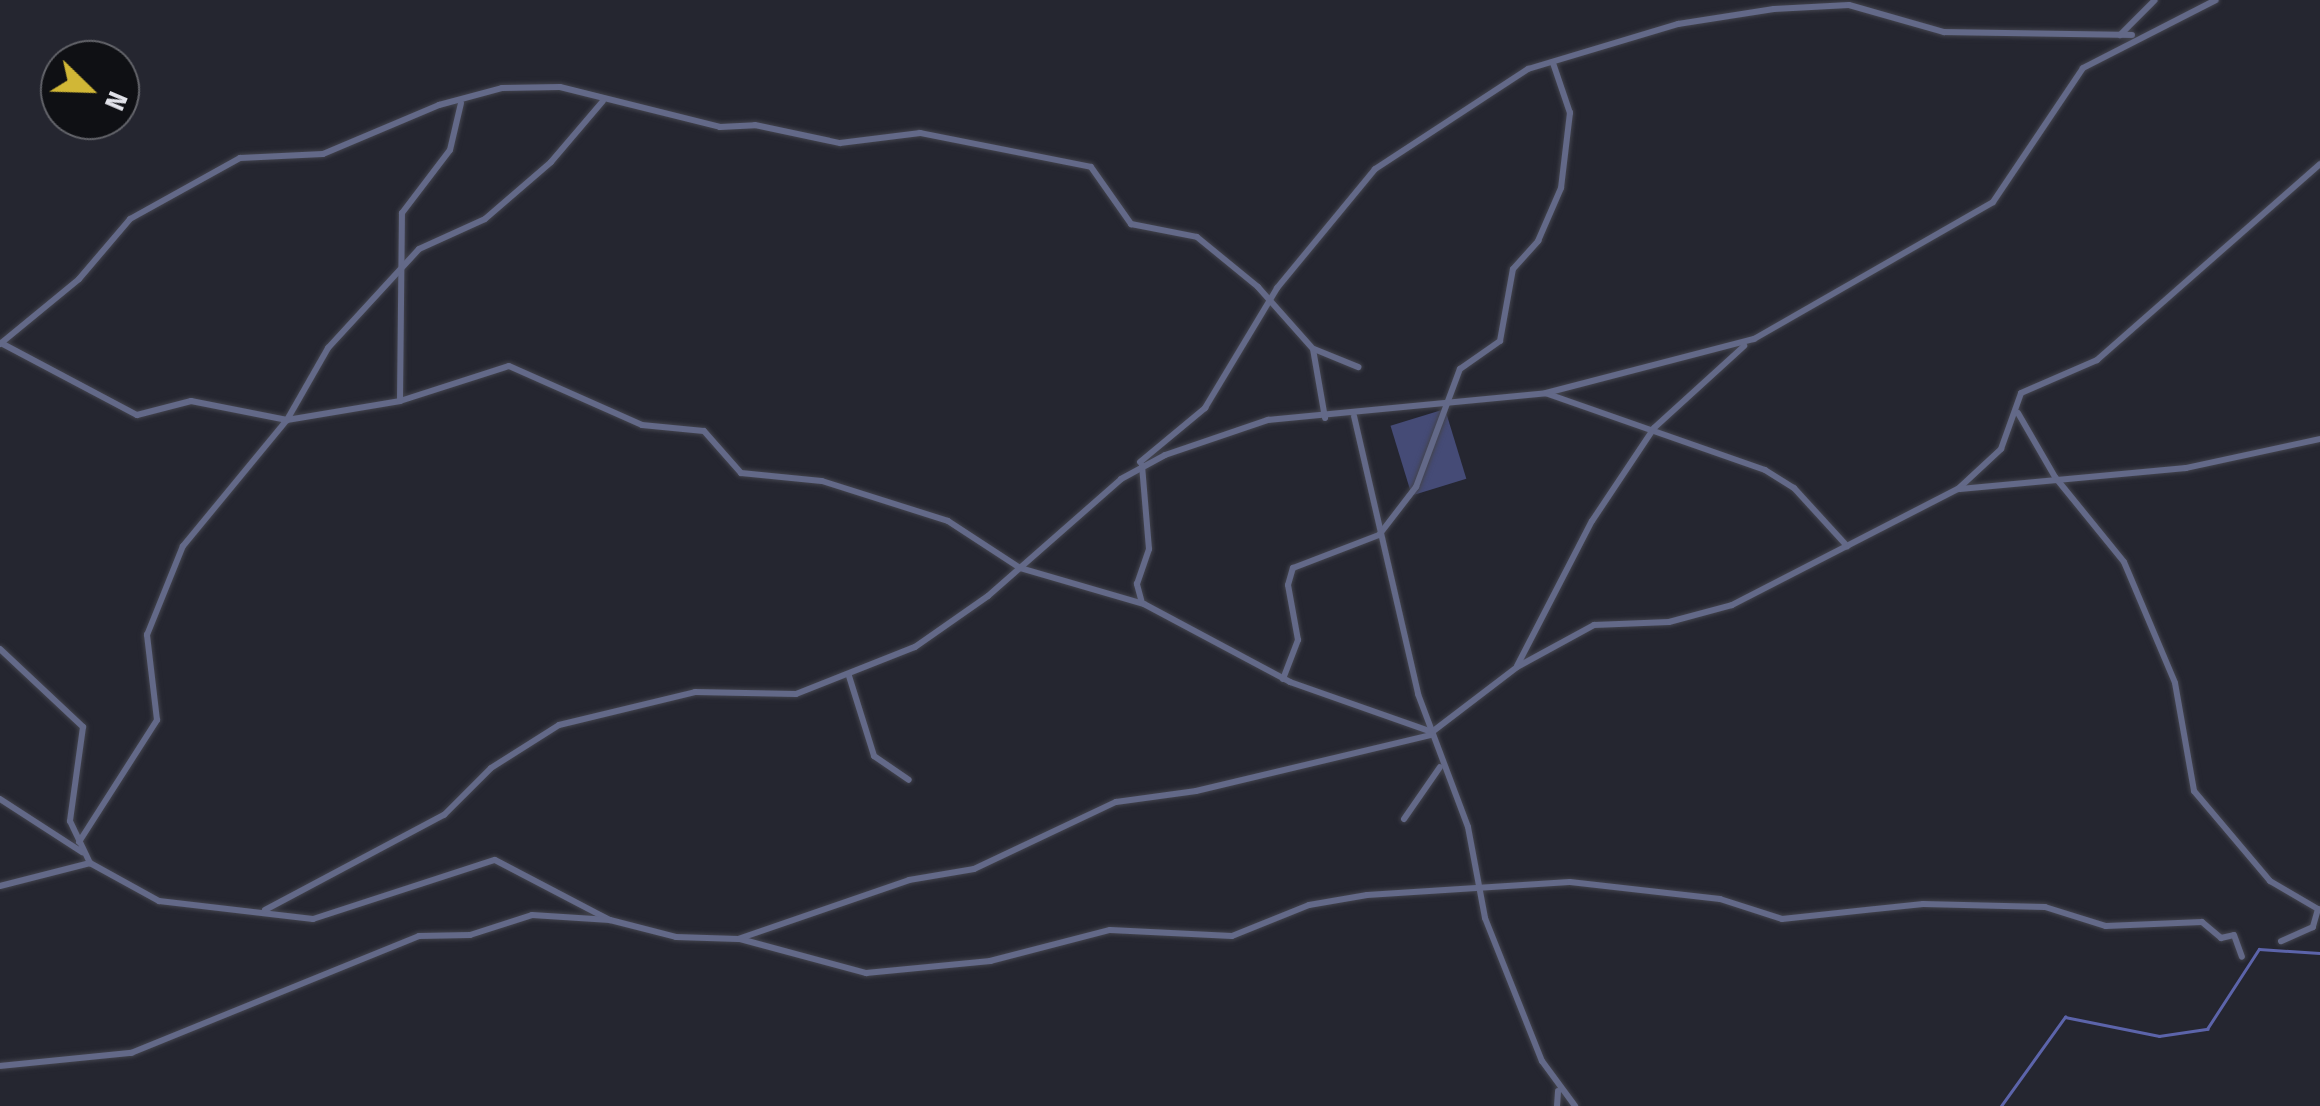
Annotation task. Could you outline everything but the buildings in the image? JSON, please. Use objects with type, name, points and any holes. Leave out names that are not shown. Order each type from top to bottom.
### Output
[{"type":"street","points":[[2120,36],[2155,0]]},
{"type":"street","points":[[1517,668],[1598,512],[1654,428],[1750,341],[1993,202],[2075,77],[2141,35],[2216,0]]},
{"type":"street","points":[[265,910],[444,815],[491,768],[559,724],[695,692],[783,696],[850,676],[947,628],[1203,412],[1272,304],[1386,158],[1521,72],[1732,13],[1844,6],[1894,13],[1935,31],[2141,35]]},
{"type":"street","points":[[1283,678],[1298,640],[1288,585],[1293,568],[1379,534],[1416,487],[1460,369],[1500,340],[1513,269],[1558,202],[1570,114],[1553,63]]},
{"type":"street","points":[[1358,366],[1313,349],[1272,304],[1197,237],[1132,224],[1084,164],[920,133],[824,141],[530,86],[400,118],[329,153],[255,154],[228,164],[130,219],[80,279],[0,343],[127,414],[190,401],[287,420],[400,402],[509,366],[642,425],[704,432],[741,473],[822,480],[948,520],[1020,568],[1142,604],[1283,678],[1431,733]]},
{"type":"street","points":[[79,842],[157,720],[146,635],[173,565],[287,420],[328,348],[431,239],[485,219],[551,162],[604,100]]},
{"type":"street","points":[[400,402],[396,312],[406,265],[404,205],[450,150],[461,103]]},
{"type":"street","points":[[1958,489],[1995,458],[2017,411],[2021,392],[2097,360],[2320,164]]},
{"type":"street","points":[[1130,474],[1142,465],[1257,422],[1354,416],[1546,394],[1750,341]]},
{"type":"street","points":[[1313,349],[1325,418]]},
{"type":"street","points":[[1546,394],[1654,428],[1782,480],[1848,547]]},
{"type":"street","points":[[2017,411],[2055,478],[2124,562],[2175,684],[2193,789],[2270,882],[2318,909],[2313,927],[2281,940]]},
{"type":"street","points":[[1354,416],[1379,534],[1440,767],[1468,827],[1477,890],[1558,1090],[1575,1106]]},
{"type":"street","points":[[738,939],[909,880],[974,869],[1116,802],[1196,791],[1431,733],[1517,668],[1600,623],[1668,622],[1732,606],[1848,547],[1925,500],[1958,489],[2186,468],[2320,439]]},
{"type":"street","points":[[1142,465],[1149,546],[1137,584],[1142,604]]},
{"type":"street","points":[[0,649],[83,726],[70,812],[82,852]]},
{"type":"street","points":[[850,676],[871,750],[909,780]]},
{"type":"street","points":[[1404,819],[1440,767]]},
{"type":"street","points":[[0,800],[82,852],[90,862],[159,901],[265,910],[313,920],[495,860],[610,920]]},
{"type":"street","points":[[0,886],[90,862]]},
{"type":"street","points":[[0,1066],[132,1053],[408,939],[466,936],[532,915],[610,920],[676,936],[738,939],[866,973],[990,961],[1110,930],[1232,936],[1335,900],[1602,884],[1720,899],[1782,919],[1885,905],[2045,907],[2100,925],[2205,923],[2221,938],[2236,936],[2242,956]]},
{"type":"street","points":[[1556,1106],[1558,1090]]},
{"type":"shaded area","points":[[1445,409],[1466,479],[1412,495],[1390,426]]},
{"type":"waterway","points":[[2001,1106],[2065,1017],[2159,1036],[2207,1029],[2259,949],[2320,953]]}]
